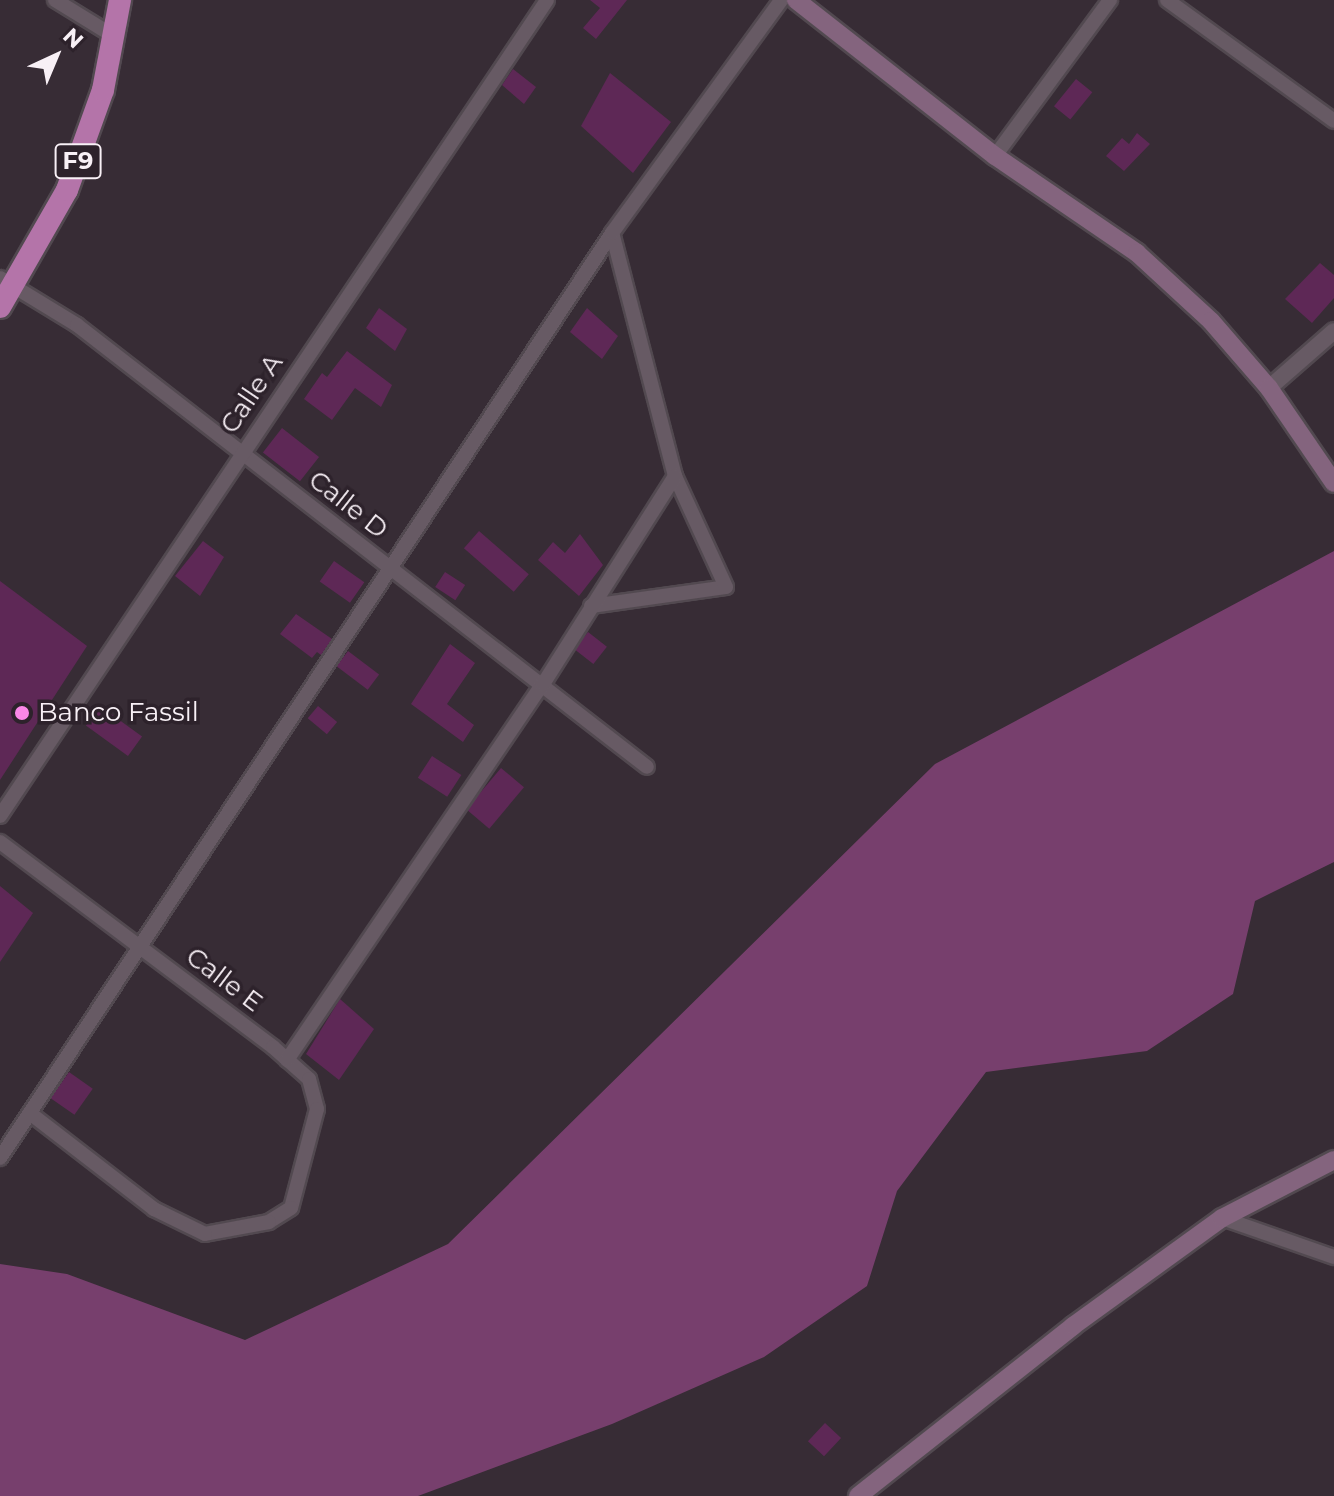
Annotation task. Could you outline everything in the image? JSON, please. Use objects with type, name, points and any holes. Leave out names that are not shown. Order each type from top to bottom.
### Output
[{"type":"highway","name":"F9","points":[[0,307],[8,283],[67,190],[103,90],[120,0]]},
{"type":"main road","points":[[796,0],[995,156],[1137,253],[1211,321],[1269,388],[1334,483]]},
{"type":"main road","points":[[858,1496],[1073,1326],[1222,1218],[1334,1160]]},
{"type":"street","points":[[55,0],[112,35]]},
{"type":"street","name":"Calle A","points":[[0,816],[547,0]]},
{"type":"street","points":[[0,1158],[388,567],[612,233],[781,0]]},
{"type":"street","points":[[995,156],[1110,0]]},
{"type":"street","points":[[1167,0],[1334,121]]},
{"type":"street","points":[[591,606],[726,587],[675,476],[612,233]]},
{"type":"street","name":"Calle D","points":[[8,283],[77,325],[647,767]]},
{"type":"street","points":[[1269,388],[1334,331]]},
{"type":"street","points":[[287,1060],[543,684],[675,476]]},
{"type":"street","name":"Calle E","points":[[0,842],[287,1060],[309,1079],[317,1109],[291,1208],[269,1222],[205,1234],[154,1209],[30,1113]]},
{"type":"street","points":[[1222,1218],[1334,1257]]},
{"type":"shaded area","points":[[1334,551],[1334,862],[1255,901],[1233,994],[1147,1051],[986,1072],[897,1191],[867,1286],[764,1357],[612,1424],[418,1496],[0,1496],[0,1264],[67,1274],[245,1340],[448,1244],[935,764]]},
{"type":"building","points":[[590,0],[627,0],[596,39],[583,28],[600,8]]},
{"type":"building","points":[[513,69],[536,87],[524,104],[502,85]]},
{"type":"building","points":[[610,73],[671,122],[633,173],[581,126]]},
{"type":"building","points":[[1076,79],[1092,92],[1070,119],[1054,106]]},
{"type":"building","points":[[1137,133],[1150,144],[1124,171],[1106,156],[1122,138],[1129,144]]},
{"type":"building","points":[[1320,263],[1334,275],[1334,298],[1312,323],[1285,299]]},
{"type":"building","points":[[379,308],[407,329],[395,351],[366,328]]},
{"type":"building","points":[[587,308],[618,336],[602,359],[570,332]]},
{"type":"building","points":[[347,351],[392,385],[381,407],[355,388],[332,420],[304,399],[322,373],[327,377]]},
{"type":"building","points":[[282,428],[319,457],[300,481],[263,452]]},
{"type":"building","points":[[479,531],[529,574],[514,592],[464,548]]},
{"type":"building","points":[[580,534],[603,565],[579,596],[538,560],[553,542],[565,553]]},
{"type":"building","points":[[203,541],[224,557],[200,596],[175,576]]},
{"type":"building","points":[[334,561],[364,582],[350,603],[320,581]]},
{"type":"building","points":[[445,572],[465,585],[455,600],[435,587]]},
{"type":"building","name":"Banco Fassil","points":[[0,581],[87,646],[0,780]]},
{"type":"building","points":[[296,614],[332,639],[321,655],[317,652],[312,658],[280,634]]},
{"type":"building","points":[[588,632],[607,647],[593,664],[574,649]]},
{"type":"building","points":[[450,644],[475,663],[447,704],[474,725],[463,742],[411,704]]},
{"type":"building","points":[[348,651],[379,674],[368,690],[337,666]]},
{"type":"building","points":[[100,706],[142,737],[128,756],[86,725]]},
{"type":"building","points":[[318,706],[337,722],[327,734],[308,718]]},
{"type":"building","points":[[432,756],[461,775],[447,797],[418,778]]},
{"type":"building","points":[[501,768],[524,787],[489,829],[466,809]]},
{"type":"building","points":[[0,886],[33,913],[0,962]]},
{"type":"building","points":[[340,999],[374,1029],[339,1080],[306,1054]]},
{"type":"building","points":[[69,1072],[93,1089],[74,1115],[51,1098]]},
{"type":"building","points":[[825,1423],[841,1438],[824,1456],[808,1441]]},
{"type":"place","name":"Banco Fassil","points":[[22,713]]}]
